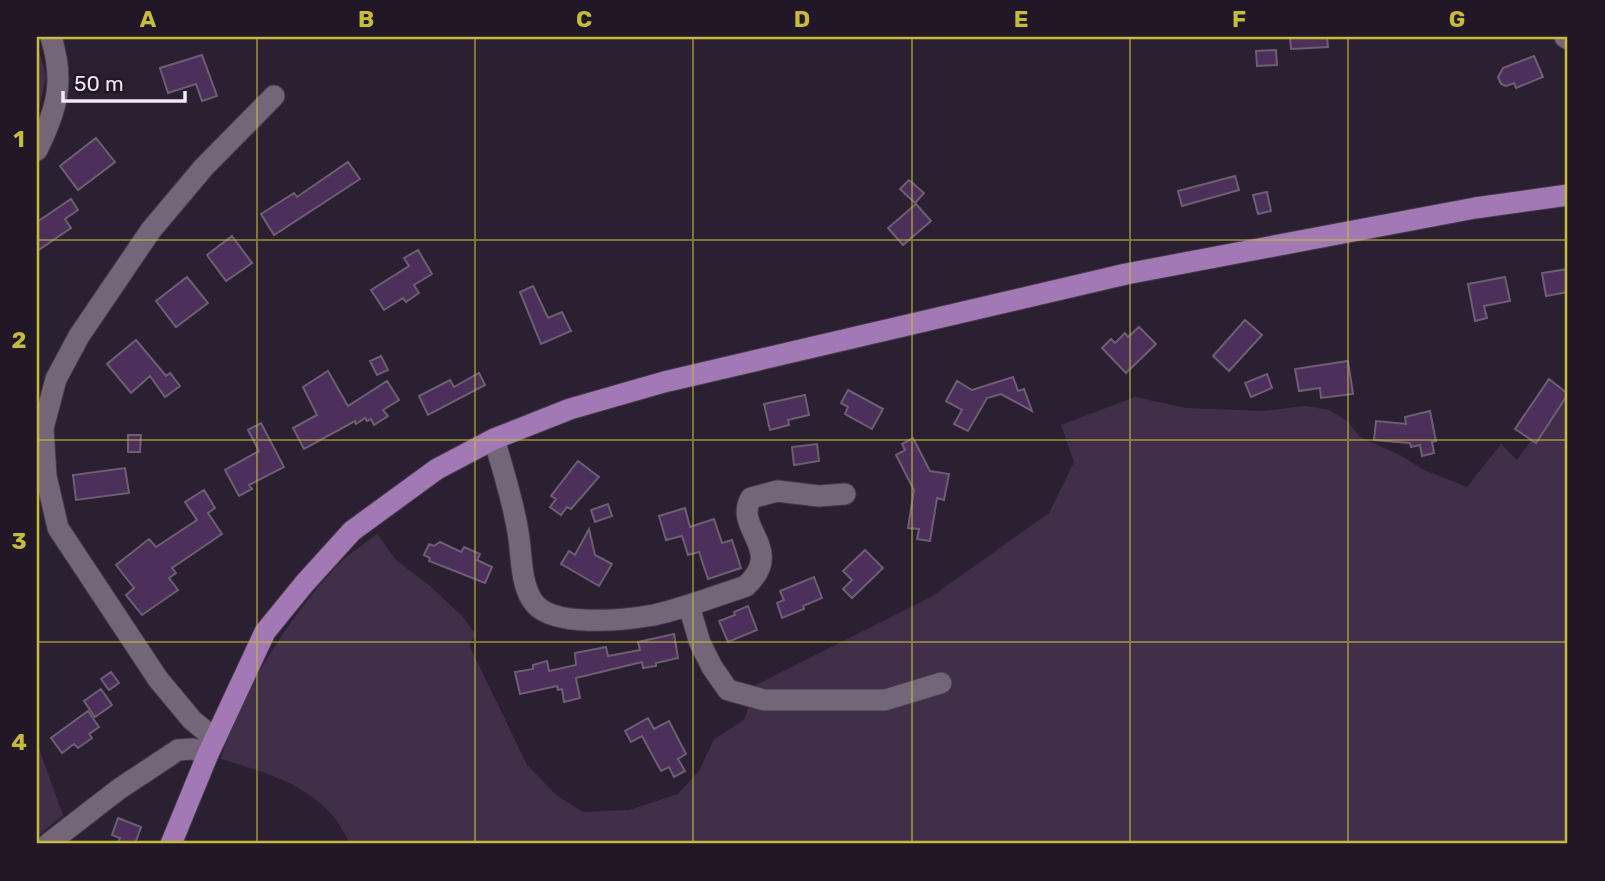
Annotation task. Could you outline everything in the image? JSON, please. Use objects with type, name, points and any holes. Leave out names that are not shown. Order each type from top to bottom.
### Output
[{"type":"main road","points":[[171,844],[211,746],[261,637],[352,530],[437,469],[494,439],[570,410],[664,382],[1126,274],[1475,208],[1568,195]]},
{"type":"street","points":[[37,150],[53,118],[60,79],[51,37]]},
{"type":"street","points":[[48,844],[119,789],[178,750],[211,746],[158,679],[58,528],[46,476],[43,428],[61,368],[79,336],[150,230],[204,167],[274,96]]},
{"type":"street","points":[[494,439],[518,532],[525,584],[532,601],[555,617],[603,620],[653,615],[689,606],[746,586],[756,578],[762,555],[747,513],[751,498],[777,491],[819,496],[845,494]]},
{"type":"street","points":[[689,606],[700,643],[728,690],[764,700],[885,700],[941,683]]},
{"type":"shaded area","points":[[37,43],[46,77],[37,117]]},
{"type":"shaded area","points":[[1568,389],[1568,844],[351,844],[322,804],[296,786],[221,759],[228,735],[252,684],[284,633],[335,568],[377,534],[396,560],[430,586],[463,617],[476,635],[469,645],[527,765],[556,795],[583,812],[629,810],[678,794],[699,771],[714,739],[744,720],[756,685],[931,597],[1049,513],[1074,462],[1061,425],[1135,397],[1186,408],[1263,411],[1305,406],[1329,410],[1347,421],[1360,437],[1400,455],[1422,469],[1467,487],[1501,444],[1517,460]]},
{"type":"shaded area","points":[[37,743],[63,815],[37,837]]},
{"type":"building","points":[[1290,37],[1327,37],[1328,47],[1291,49]]},
{"type":"building","points":[[1276,50],[1277,65],[1257,66],[1256,51]]},
{"type":"building","points":[[202,55],[217,96],[202,101],[196,84],[168,93],[160,68]]},
{"type":"building","points":[[1534,56],[1543,77],[1516,88],[1514,83],[1506,86],[1501,84],[1498,77],[1503,68]]},
{"type":"building","points":[[96,138],[115,162],[78,190],[60,166]]},
{"type":"building","points":[[348,162],[360,179],[274,235],[261,214],[294,193],[297,197]]},
{"type":"building","points":[[1235,176],[1239,190],[1182,206],[1178,191]]},
{"type":"building","points":[[909,180],[924,193],[915,203],[900,189]]},
{"type":"building","points":[[1267,192],[1271,211],[1258,214],[1253,195]]},
{"type":"building","points":[[71,199],[78,210],[65,219],[71,228],[37,251],[37,222]]},
{"type":"building","points":[[916,204],[931,221],[903,245],[888,228]]},
{"type":"building","points":[[232,236],[252,263],[226,281],[207,255]]},
{"type":"building","points":[[418,250],[432,274],[414,285],[419,293],[406,302],[403,298],[384,310],[371,290],[409,266],[404,258]]},
{"type":"building","points":[[1568,269],[1568,292],[1546,296],[1542,273]]},
{"type":"building","points":[[187,277],[208,303],[176,327],[156,301]]},
{"type":"building","points":[[1505,277],[1510,301],[1484,306],[1487,318],[1475,321],[1468,284]]},
{"type":"building","points":[[533,286],[548,318],[562,312],[571,331],[541,344],[520,292]]},
{"type":"building","points":[[1245,320],[1262,335],[1229,371],[1213,356]]},
{"type":"building","points":[[1139,327],[1156,344],[1126,373],[1102,348],[1111,339],[1115,343],[1125,333],[1128,337]]},
{"type":"building","points":[[136,340],[166,376],[170,373],[180,386],[165,397],[150,376],[131,393],[107,364]]},
{"type":"building","points":[[381,356],[388,370],[377,375],[370,361]]},
{"type":"building","points":[[1348,361],[1353,394],[1321,398],[1320,388],[1299,391],[1295,369]]},
{"type":"building","points":[[328,371],[348,406],[387,381],[399,400],[383,410],[388,416],[374,425],[371,419],[367,421],[365,418],[356,424],[355,421],[304,449],[293,428],[317,415],[303,387]]},
{"type":"building","points":[[479,373],[485,385],[428,415],[419,396],[450,380],[454,387]]},
{"type":"building","points":[[1267,374],[1272,388],[1251,397],[1245,383]]},
{"type":"building","points":[[1013,377],[1018,391],[1024,389],[1032,411],[1001,394],[987,398],[968,431],[954,424],[962,410],[946,401],[957,381],[972,390]]},
{"type":"building","points":[[1549,379],[1568,394],[1536,443],[1515,429]]},
{"type":"building","points":[[848,390],[883,409],[872,429],[845,414],[848,407],[841,403]]},
{"type":"building","points":[[805,395],[809,415],[788,420],[789,425],[770,430],[764,404]]},
{"type":"building","points":[[1430,411],[1436,441],[1432,442],[1434,453],[1422,456],[1420,445],[1411,447],[1410,443],[1374,440],[1376,421],[1406,424],[1405,417]]},
{"type":"building","points":[[261,423],[284,467],[249,485],[252,489],[239,496],[225,470],[259,451],[248,430]]},
{"type":"building","points":[[128,435],[141,435],[140,452],[128,452]]},
{"type":"building","points":[[913,438],[930,471],[949,474],[944,500],[937,498],[930,541],[917,539],[919,529],[908,528],[914,490],[896,455],[905,450],[902,444]]},
{"type":"building","points":[[817,444],[819,461],[794,465],[792,447]]},
{"type":"building","points":[[578,461],[599,477],[571,509],[567,507],[561,515],[550,507],[556,499],[551,496]]},
{"type":"building","points":[[125,468],[129,493],[76,500],[73,475]]},
{"type":"building","points":[[204,490],[215,508],[208,513],[222,534],[172,568],[176,573],[169,578],[178,590],[142,615],[126,595],[134,588],[116,565],[149,539],[156,547],[197,520],[185,502]]},
{"type":"building","points":[[608,504],[612,516],[595,522],[591,510]]},
{"type":"building","points":[[685,508],[690,527],[714,519],[722,543],[732,540],[741,568],[708,579],[699,552],[688,555],[682,536],[666,540],[659,516]]},
{"type":"building","points":[[589,529],[595,555],[612,564],[599,586],[561,564],[569,551],[575,555]]},
{"type":"building","points":[[440,542],[461,552],[464,547],[480,554],[477,560],[492,567],[485,583],[429,561],[430,558],[424,555],[429,544],[434,546]]},
{"type":"building","points":[[865,550],[883,568],[852,598],[843,589],[852,580],[843,571]]},
{"type":"building","points":[[814,577],[822,598],[782,618],[777,603],[784,600],[780,591]]},
{"type":"building","points":[[748,606],[757,630],[728,642],[719,621]]},
{"type":"building","points":[[674,634],[678,658],[656,663],[656,666],[643,668],[642,662],[576,678],[580,698],[564,702],[562,689],[558,690],[557,686],[520,694],[515,672],[533,669],[533,665],[547,661],[549,671],[576,665],[575,653],[606,647],[608,656],[640,650],[638,642]]},
{"type":"building","points":[[111,672],[119,683],[109,690],[101,679]]},
{"type":"building","points":[[101,689],[112,705],[95,717],[84,701]]},
{"type":"building","points":[[88,711],[99,727],[89,734],[92,738],[78,748],[74,744],[62,753],[51,738]]},
{"type":"building","points":[[648,718],[654,729],[669,721],[686,754],[678,759],[685,771],[674,777],[669,767],[661,771],[642,736],[631,742],[625,731]]},
{"type":"building","points":[[118,818],[141,827],[135,844],[117,844],[120,838],[112,835]]}]
